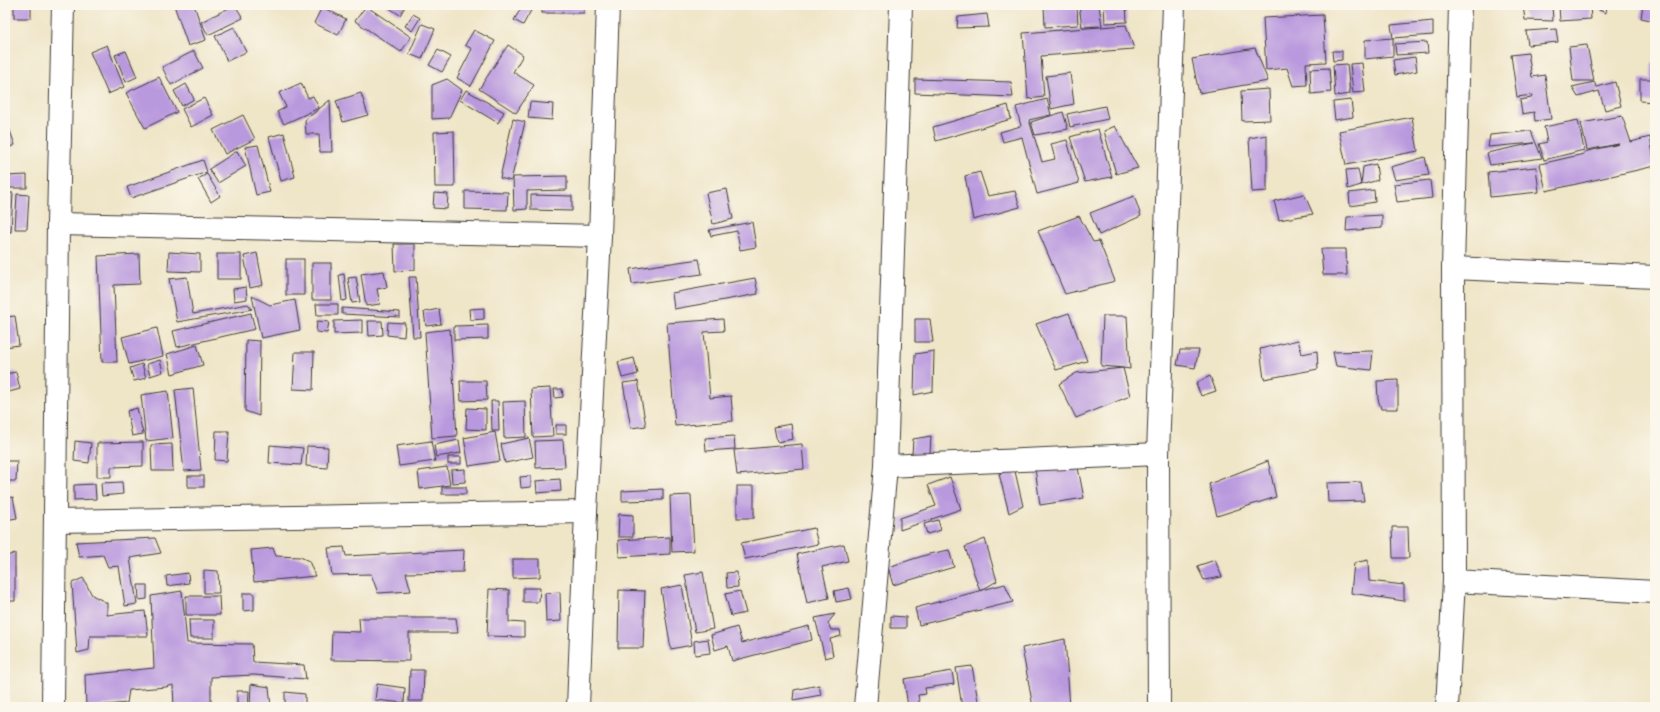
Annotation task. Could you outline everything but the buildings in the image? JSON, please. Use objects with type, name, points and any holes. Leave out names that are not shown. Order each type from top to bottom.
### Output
[{"type":"street","points":[[54,707],[58,224],[63,5]]},
{"type":"street","points":[[578,707],[600,236],[608,5]]},
{"type":"street","points":[[865,707],[886,466],[901,5]]},
{"type":"street","points":[[1159,707],[1158,454],[1174,5]]},
{"type":"street","points":[[1447,707],[1454,580],[1453,268],[1460,5]]},
{"type":"street","points":[[58,224],[600,236]]},
{"type":"street","points":[[1453,268],[1655,277]]},
{"type":"street","points":[[886,466],[1158,454]]},
{"type":"street","points":[[56,521],[586,512]]},
{"type":"street","points":[[1454,580],[1655,592]]}]
